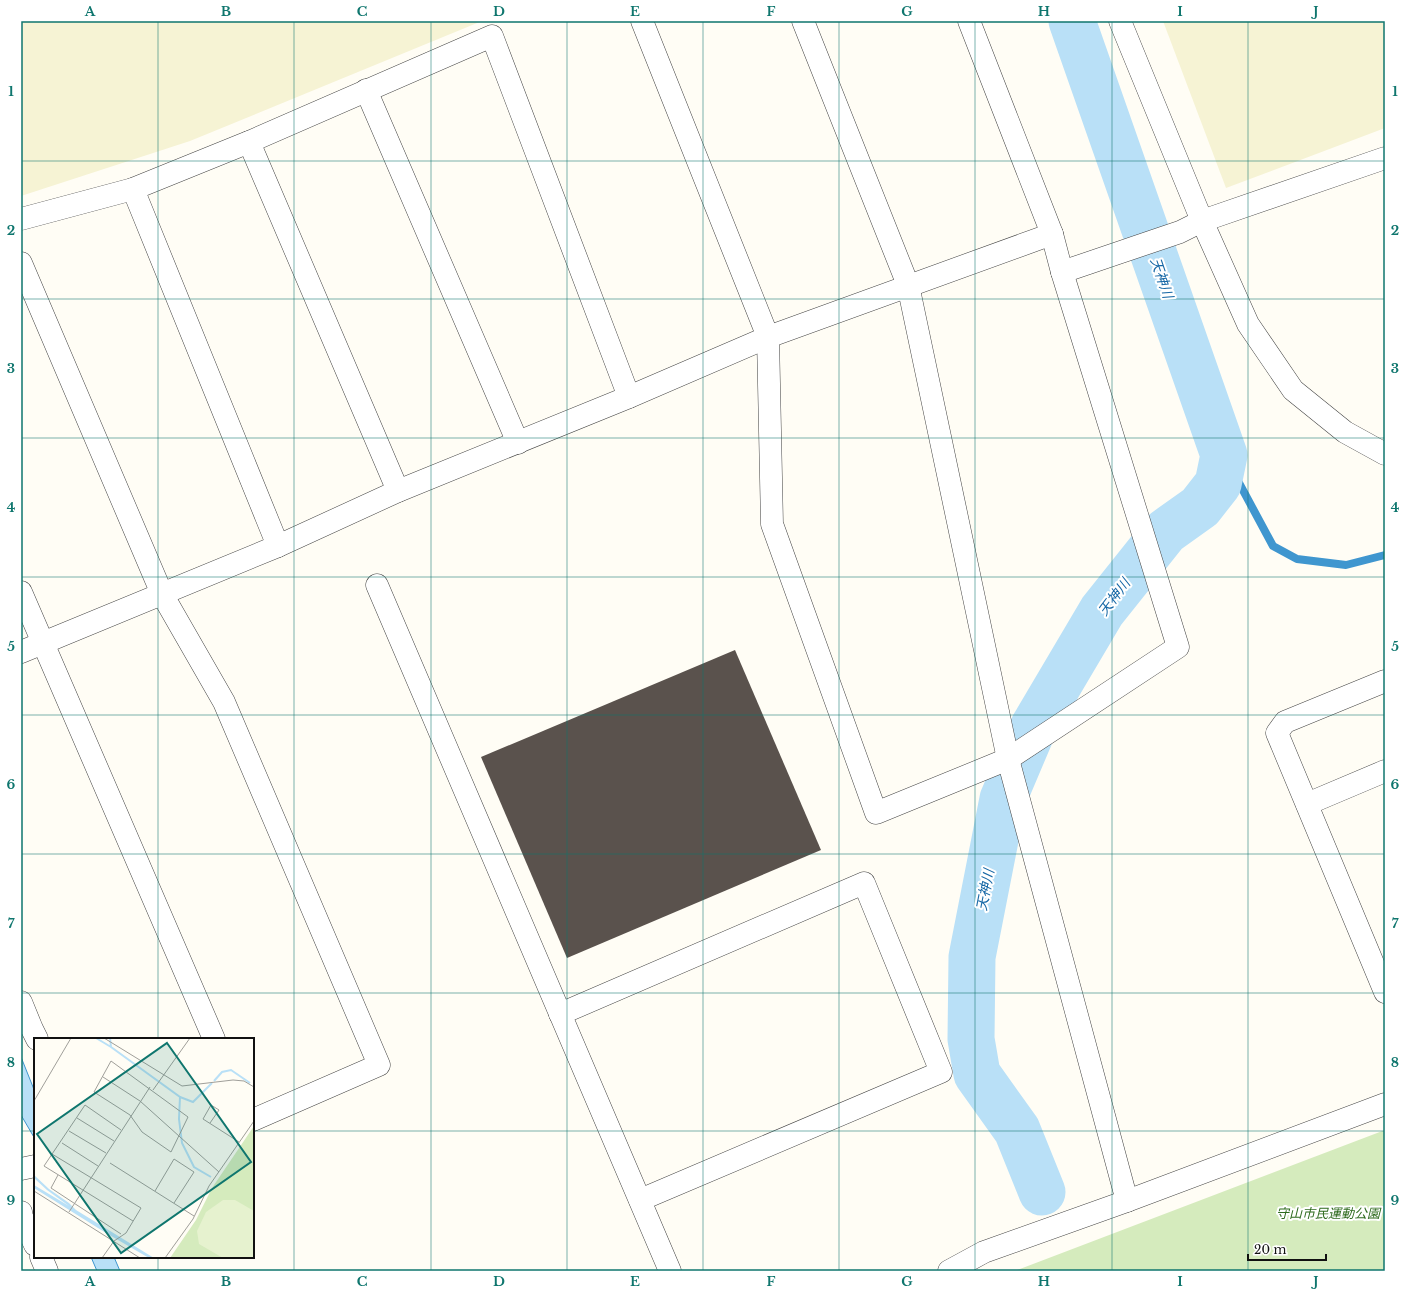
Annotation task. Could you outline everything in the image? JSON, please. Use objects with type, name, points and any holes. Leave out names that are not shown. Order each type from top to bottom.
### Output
[{"type":"street","points":[[642,21],[768,338],[772,524],[876,813],[1008,759],[1178,647],[1062,272],[1052,234],[969,21]]},
{"type":"street","points":[[803,21],[908,286],[1008,759],[1127,1202]]},
{"type":"street","points":[[1120,21],[1202,221],[1248,324],[1293,390],[1345,432],[1385,454]]},
{"type":"street","points":[[21,219],[133,189],[249,142],[492,36],[629,397]]},
{"type":"street","points":[[366,90],[518,443]]},
{"type":"street","points":[[249,142],[398,492]]},
{"type":"street","points":[[1062,272],[1180,232],[1202,221],[1385,158]]},
{"type":"street","points":[[133,189],[278,546]]},
{"type":"street","points":[[21,652],[278,546],[398,492],[768,338],[1052,234]]},
{"type":"street","points":[[21,263],[162,594],[224,702],[379,1066],[254,1120]]},
{"type":"street","points":[[377,585],[670,1271]]},
{"type":"street","points":[[21,592],[214,1038]]},
{"type":"street","points":[[1385,681],[1285,722],[1277,733],[1385,992]]},
{"type":"street","points":[[1307,804],[1385,771]]},
{"type":"street","points":[[560,1014],[864,883],[941,1072],[640,1200]]},
{"type":"street","points":[[21,1002],[36,1038]]},
{"type":"street","points":[[949,1271],[984,1252],[1127,1202],[1385,1104]]},
{"type":"street","points":[[21,1169],[34,1166]]},
{"type":"street","points":[[21,1212],[34,1243]]},
{"type":"street","points":[[41,1258],[47,1271]]},
{"type":"shaded area","points":[[21,21],[482,21],[190,141],[21,196]]},
{"type":"shaded area","points":[[1163,21],[1385,21],[1385,128],[1226,188]]},
{"type":"green space","name":"守山市民運動公園","points":[[1385,1130],[1385,1271],[1015,1271]]},
{"type":"water","points":[[21,1057],[34,1090],[34,1137],[21,1115]]},
{"type":"water","points":[[91,1258],[114,1258],[120,1271],[97,1271]]},
{"type":"building","points":[[735,650],[821,850],[567,958],[481,757]]},
{"type":"waterway","name":"天神川","points":[[1042,1192],[1017,1130],[977,1074],[971,1039],[972,957],[1003,799],[1034,726],[1102,611],[1165,532],[1200,507],[1218,484],[1224,455],[1072,21]]},
{"type":"waterway","points":[[1224,455],[1273,546],[1297,559],[1346,565],[1385,555]]}]
